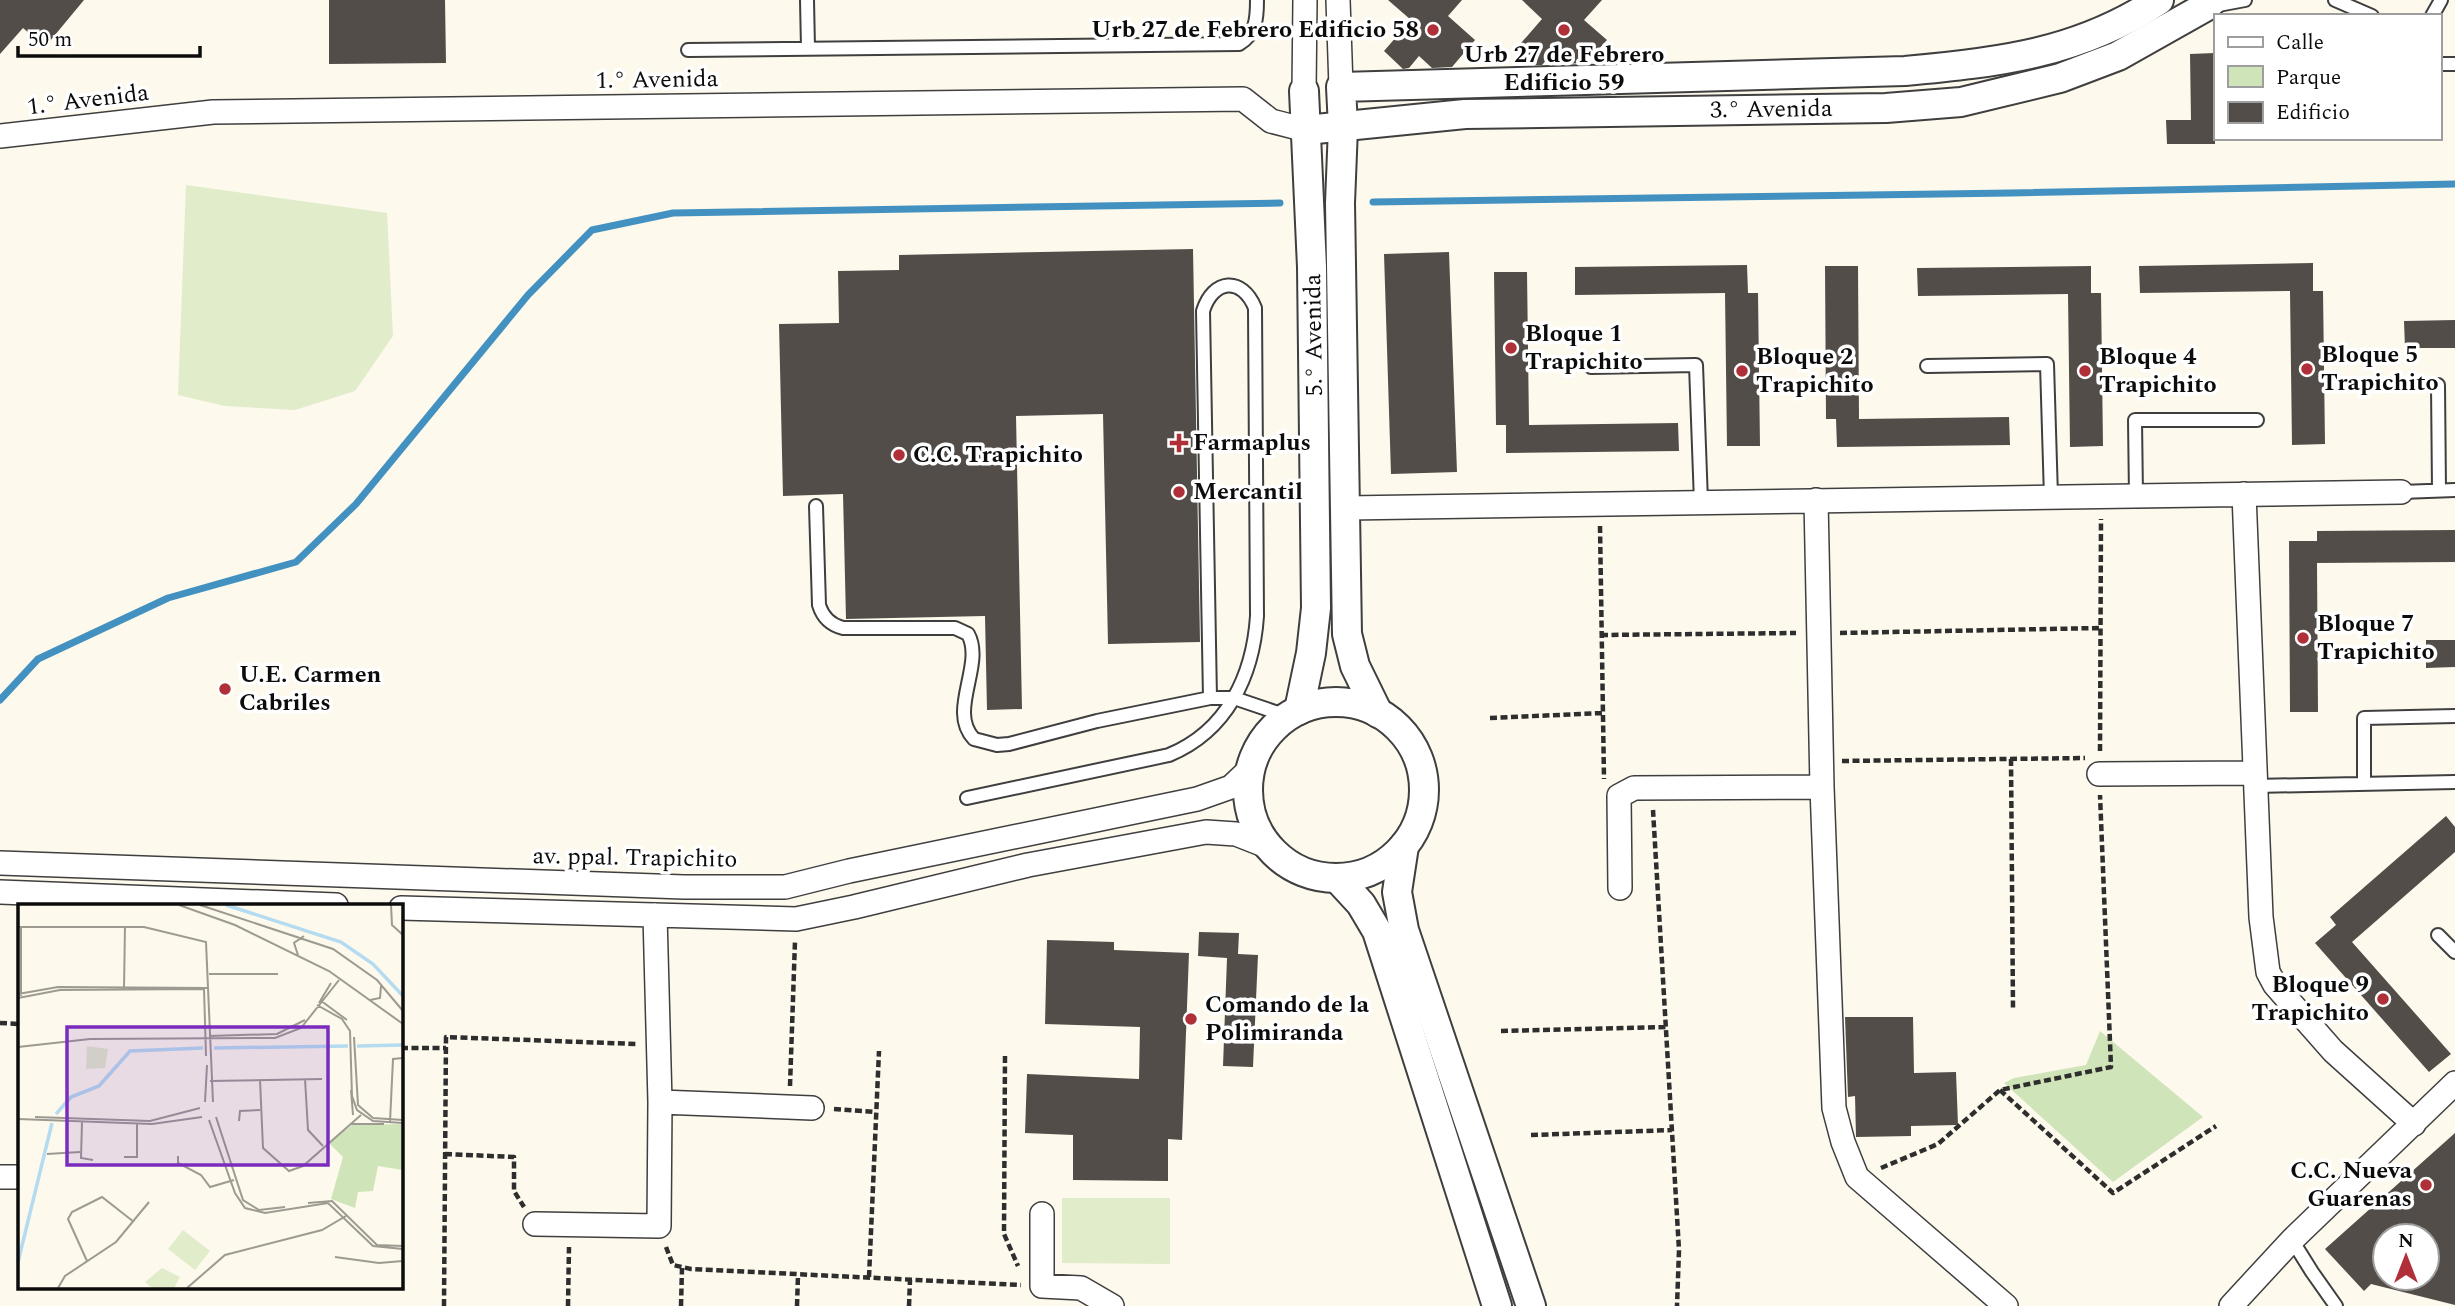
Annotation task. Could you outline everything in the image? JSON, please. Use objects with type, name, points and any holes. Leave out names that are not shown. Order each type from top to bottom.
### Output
[{"type":"street","name":"5.° Avenida","points":[[1293,713],[1311,653],[1316,608],[1312,267],[1304,92],[1305,0]]},
{"type":"street","points":[[1338,0],[1341,88]]},
{"type":"street","name":"3.° Avenida","points":[[1341,88],[1892,72],[1980,64],[2046,52],[2094,36],[2139,14],[2159,0]]},
{"type":"street","name":"3.° Avenida","points":[[1306,130],[1465,114],[1886,108],[1961,102],[2060,78],[2118,56],[2209,3]]},
{"type":"street","name":"5.° Avenida","points":[[1341,88],[1343,127],[1340,204],[1347,634],[1354,666],[1378,713]]},
{"type":"street","name":"1.° Avenida","points":[[0,136],[213,111],[1243,99],[1271,121],[1306,130]]},
{"type":"street","points":[[1347,508],[2401,492]]},
{"type":"street","points":[[2244,494],[2261,918],[2268,972],[2289,1004],[2333,1051],[2414,1124]]},
{"type":"street","points":[[1816,500],[1821,761],[1834,1108],[1843,1142],[1857,1177],[2006,1306]]},
{"type":"street","points":[[1339,702],[1359,705],[1378,713],[1397,726],[1411,743],[1420,762],[1424,784],[1423,806],[1416,828],[1404,846],[1385,863],[1362,874],[1337,878],[1312,874],[1288,864],[1269,847],[1255,825],[1248,801],[1251,768],[1256,753],[1269,732],[1293,713],[1318,704],[1339,702]]},
{"type":"street","points":[[2100,766],[2255,780]]},
{"type":"street","name":"av. ppal. Trapichito","points":[[0,863],[684,887],[785,887],[928,854],[1197,799],[1231,787],[1251,768]]},
{"type":"street","points":[[1619,888],[1619,796],[1634,788],[1822,787]]},
{"type":"street","points":[[402,908],[796,919],[1028,865],[1206,832],[1236,834],[1269,847]]},
{"type":"street","points":[[1404,846],[1397,892],[1404,930],[1531,1306]]},
{"type":"street","points":[[107,897],[109,867]]},
{"type":"street","points":[[1337,878],[1361,904],[1377,932],[1497,1306]]},
{"type":"street","points":[[684,887],[684,915]]},
{"type":"street","points":[[0,892],[107,897],[135,902],[269,904]]},
{"type":"street","points":[[535,1224],[659,1226],[660,1102],[655,915]]},
{"type":"street","points":[[2231,1306],[2292,1240],[2455,1083]]},
{"type":"street","points":[[660,1102],[812,1108]]},
{"type":"street","points":[[0,1177],[18,1177]]},
{"type":"street","points":[[1042,1214],[1042,1286],[1112,1306]]},
{"type":"lane","points":[[807,0],[808,48]]},
{"type":"lane","points":[[688,50],[1239,44],[1254,30],[1257,0]]},
{"type":"lane","points":[[2209,3],[2245,0]]},
{"type":"lane","points":[[2335,0],[2367,14]]},
{"type":"lane","points":[[967,798],[1170,755],[1200,740],[1214,728],[1234,698],[1247,673],[1253,653],[1257,616],[1255,308],[1250,295],[1239,286],[1222,286],[1208,297],[1203,312],[1210,698]]},
{"type":"lane","points":[[1927,366],[2046,364],[2050,497]]},
{"type":"lane","points":[[1591,367],[1696,365],[1701,502]]},
{"type":"lane","points":[[2438,385],[2439,490]]},
{"type":"lane","points":[[2136,496],[2135,420],[2257,420]]},
{"type":"lane","points":[[2401,492],[2455,490]]},
{"type":"lane","points":[[816,506],[820,605],[824,617],[843,628],[962,630],[968,635],[972,648],[964,722],[974,739],[997,745],[1009,744],[1097,721],[1210,698],[1234,698],[1293,713]]},
{"type":"lane","points":[[2364,784],[2364,718],[2455,716]]},
{"type":"lane","points":[[2255,780],[2364,784],[2455,782]]},
{"type":"lane","points":[[2438,935],[2455,952]]},
{"type":"lane","points":[[2292,1240],[2336,1306]]},
{"type":"path","points":[[1857,1177],[1898,1163],[1938,1144],[2000,1090],[2111,1067],[2100,766],[2101,496]]},
{"type":"path","points":[[1600,504],[1604,785],[1619,796]]},
{"type":"path","points":[[1601,635],[2101,628]]},
{"type":"path","points":[[1490,718],[1602,713]]},
{"type":"path","points":[[1821,761],[2011,759],[2100,766]]},
{"type":"path","points":[[2011,759],[2013,1008]]},
{"type":"path","points":[[1652,788],[1679,1250],[1677,1306]]},
{"type":"path","points":[[789,1107],[796,919]]},
{"type":"path","points":[[0,1023],[18,1024]]},
{"type":"path","points":[[1501,1031],[1666,1027]]},
{"type":"path","points":[[444,1306],[446,1037],[658,1045]]},
{"type":"path","points":[[402,1048],[446,1048]]},
{"type":"path","points":[[869,1278],[879,1051]]},
{"type":"path","points":[[659,1226],[673,1265],[682,1268],[1026,1285],[1004,1234],[1005,1056]]},
{"type":"path","points":[[2000,1090],[2113,1193],[2216,1126]]},
{"type":"path","points":[[812,1108],[876,1112]]},
{"type":"path","points":[[1531,1135],[1672,1130]]},
{"type":"path","points":[[445,1154],[514,1157],[514,1191],[535,1224]]},
{"type":"path","points":[[568,1306],[570,1225]]},
{"type":"path","points":[[681,1306],[682,1268]]},
{"type":"path","points":[[797,1306],[798,1275]]},
{"type":"path","points":[[909,1306],[910,1280]]},
{"type":"green space","points":[[186,185],[387,213],[393,336],[355,391],[295,410],[225,406],[178,395]]},
{"type":"green space","points":[[2100,1031],[2203,1117],[2113,1182],[2004,1083],[2014,1078],[2086,1065]]},
{"type":"green space","points":[[1062,1198],[1170,1198],[1170,1264],[1062,1263]]},
{"type":"building","points":[[0,0],[84,0],[45,47],[23,28],[0,54]]},
{"type":"building","points":[[329,0],[445,0],[446,63],[329,64]]},
{"type":"building","name":"Urb 27 de Febrero Edificio 58","points":[[1388,0],[1462,0],[1448,16],[1475,40],[1452,67],[1432,68],[1419,56],[1409,68],[1403,69],[1384,51],[1411,20]]},
{"type":"building","name":"Urb 27 de Febrero Edificio 59","points":[[1522,0],[1602,0],[1584,20],[1607,40],[1586,63],[1560,64],[1551,55],[1542,65],[1532,65],[1515,50],[1542,19]]},
{"type":"building","points":[[2214,53],[2215,144],[2167,144],[2166,120],[2191,120],[2190,54]]},
{"type":"building","name":"C.C. Trapichito","points":[[1193,249],[1200,642],[1108,644],[1103,414],[1016,416],[1022,709],[987,710],[985,616],[846,619],[843,494],[783,496],[779,324],[839,323],[838,271],[899,270],[899,255]]},
{"type":"building","points":[[1449,252],[1457,472],[1391,474],[1384,254]]},
{"type":"building","name":"Bloque 5 Trapichito","points":[[2313,263],[2313,291],[2323,291],[2325,444],[2292,445],[2290,291],[2140,293],[2139,266]]},
{"type":"building","name":"Bloque 2 Trapichito","points":[[1747,265],[1748,293],[1758,293],[1760,446],[1727,446],[1725,293],[1575,295],[1575,267]]},
{"type":"building","points":[[1825,266],[1858,266],[1859,419],[2009,417],[2010,445],[1837,447],[1836,419],[1826,419]]},
{"type":"building","name":"Bloque 4 Trapichito","points":[[2091,266],[2091,293],[2101,293],[2103,446],[2070,447],[2068,294],[1918,296],[1917,268]]},
{"type":"building","name":"Bloque 1 Trapichito","points":[[1494,272],[1527,272],[1529,425],[1678,423],[1679,451],[1506,453],[1506,425],[1496,425]]},
{"type":"building","points":[[2455,320],[2455,348],[2405,348],[2404,321]]},
{"type":"building","name":"Bloque 7 Trapichito","points":[[2455,530],[2455,562],[2317,563],[2318,712],[2290,712],[2289,541],[2317,541],[2317,531]]},
{"type":"building","points":[[2426,640],[2455,640],[2455,667],[2426,668]]},
{"type":"building","name":"Bloque 9 Trapichito","points":[[2446,816],[2455,827],[2455,852],[2352,942],[2451,1054],[2429,1072],[2315,943],[2336,925],[2330,917]]},
{"type":"building","points":[[1199,932],[1239,933],[1238,954],[1258,955],[1253,1067],[1223,1066],[1227,958],[1198,956]]},
{"type":"building","points":[[1047,940],[1114,942],[1114,950],[1189,953],[1182,1140],[1168,1139],[1168,1181],[1073,1180],[1073,1135],[1025,1133],[1027,1074],[1139,1079],[1140,1027],[1045,1024]]},
{"type":"building","points":[[1845,1017],[1913,1017],[1914,1073],[1956,1072],[1958,1125],[1911,1126],[1911,1136],[1856,1137],[1855,1096],[1848,1097]]},
{"type":"building","name":"C.C. Nueva Guarenas","points":[[2455,1133],[2455,1305],[2403,1292],[2441,1292],[2441,1222],[2371,1222],[2371,1284],[2364,1291],[2325,1249]]},
{"type":"waterway","points":[[1373,202],[2455,184]]},
{"type":"waterway","points":[[0,700],[38,659],[168,598],[296,562],[356,504],[528,295],[592,230],[673,213],[1280,203]]},
{"type":"place","name":"Urb 27 de Febrero Edificio 58","points":[[1433,30]]},
{"type":"place","name":"Urb 27 de Febrero Edificio 59","points":[[1564,30]]},
{"type":"place","name":"Bloque 1 Trapichito","points":[[1511,348]]},
{"type":"place","name":"Bloque 5 Trapichito","points":[[2307,369]]},
{"type":"place","name":"Bloque 2 Trapichito","points":[[1742,371]]},
{"type":"place","name":"Bloque 4 Trapichito","points":[[2085,371]]},
{"type":"place","name":"Farmaplus","points":[[1179,443]]},
{"type":"place","name":"C.C. Trapichito","points":[[899,455]]},
{"type":"place","name":"Mercantil","points":[[1179,492]]},
{"type":"place","name":"Bloque 7 Trapichito","points":[[2303,638]]},
{"type":"place","name":"U.E. Carmen Cabriles","points":[[225,689]]},
{"type":"place","name":"Bloque 9 Trapichito","points":[[2383,999]]},
{"type":"place","name":"Comando de la Polimiranda","points":[[1191,1019]]},
{"type":"place","name":"C.C. Nueva Guarenas","points":[[2426,1185]]}]
